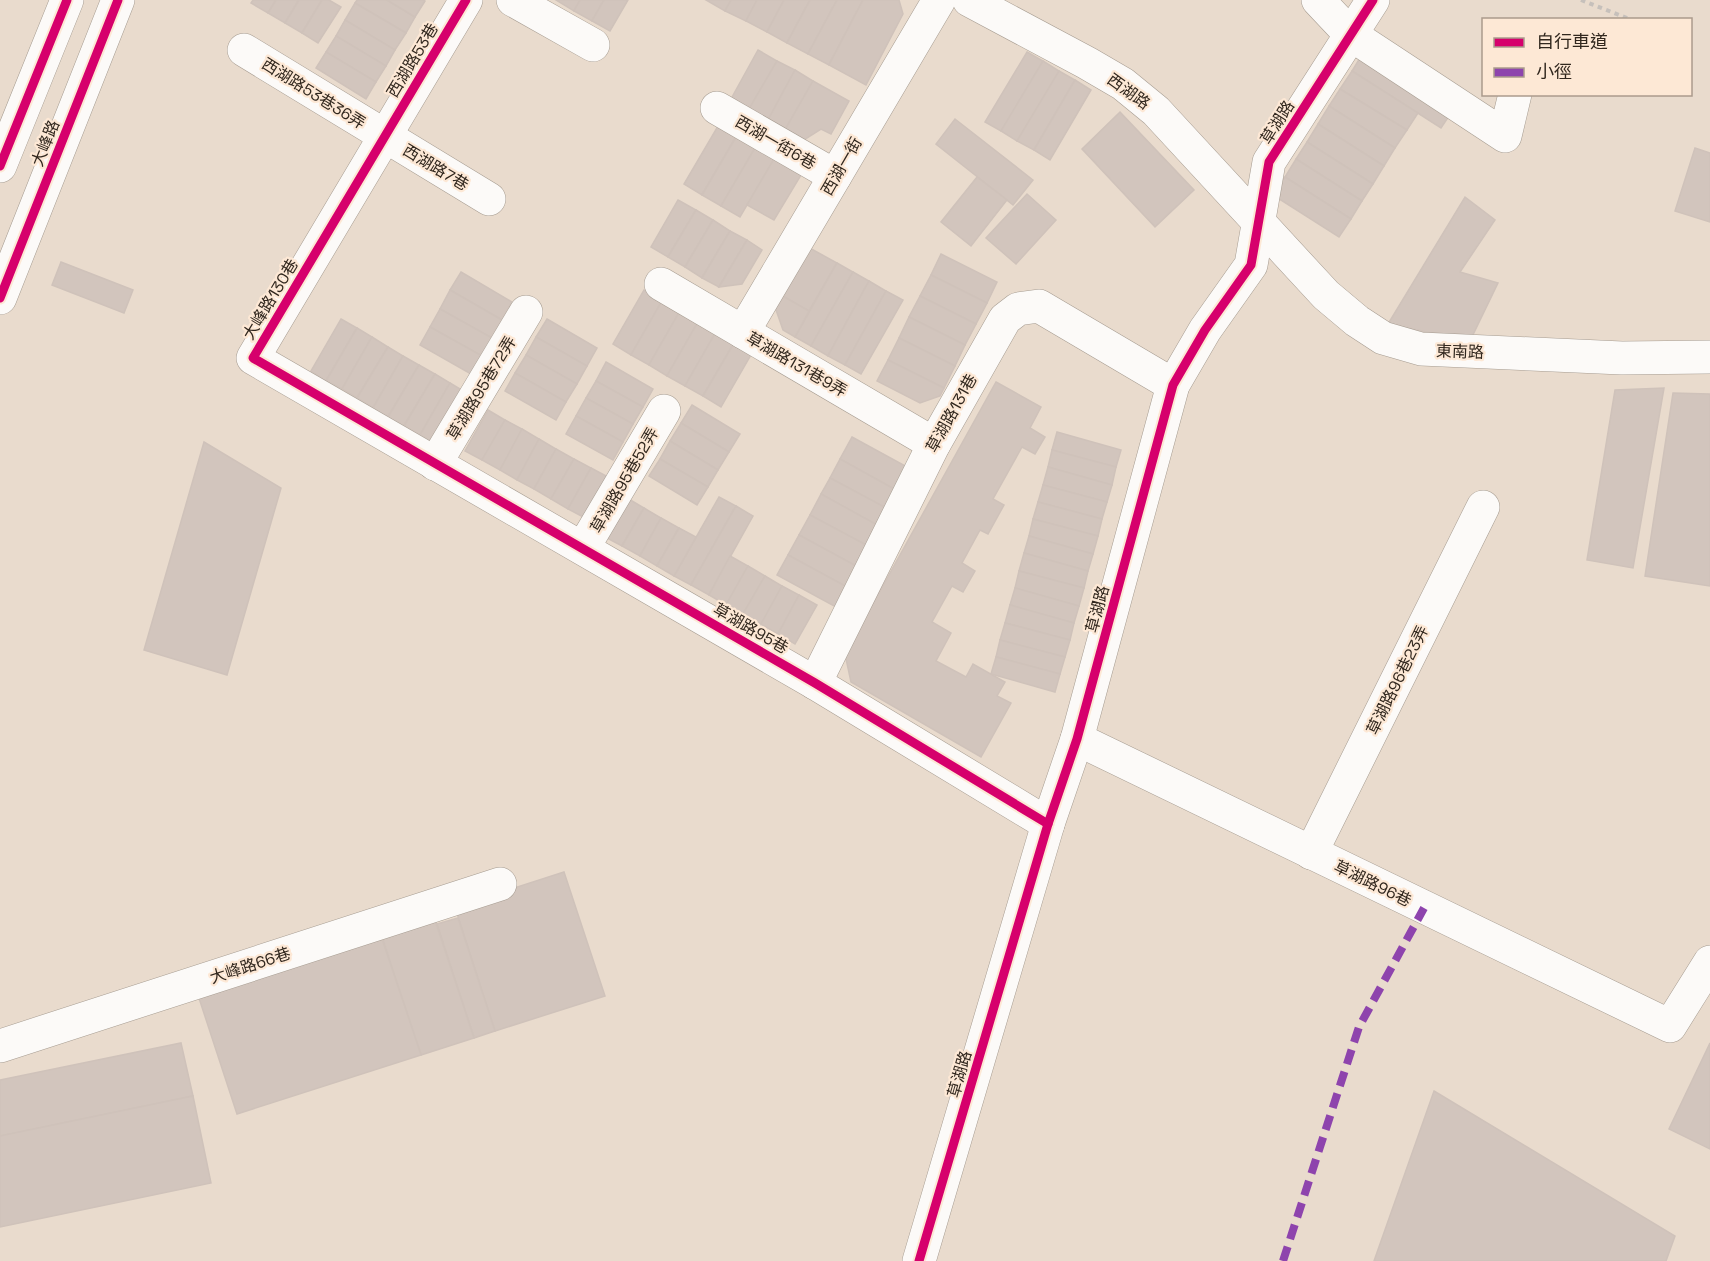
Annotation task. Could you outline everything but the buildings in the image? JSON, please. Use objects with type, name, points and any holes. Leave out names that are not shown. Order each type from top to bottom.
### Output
[{"type":"street","name":"大峰路","points":[[0,166],[67,0]]},
{"type":"street","name":"大峰路","points":[[0,298],[118,0]]},
{"type":"street","name":"西湖路53巷","points":[[384,136],[466,0]]},
{"type":"street","points":[[513,0],[593,45]]},
{"type":"street","name":"西湖一街","points":[[743,332],[939,0]]},
{"type":"street","name":"西湖路","points":[[969,0],[1123,84],[1156,111],[1257,222]]},
{"type":"street","points":[[1317,0],[1350,34],[1505,136],[1515,96]]},
{"type":"street","name":"草湖路","points":[[919,1261],[1048,824],[1077,740],[1173,385],[1205,330],[1251,265],[1269,162],[1373,0]]},
{"type":"street","name":"西湖路53巷36弄","points":[[244,50],[384,136]]},
{"type":"street","name":"西湖一街6巷","points":[[717,108],[835,176]]},
{"type":"street","name":"西湖路7巷","points":[[384,136],[489,198]]},
{"type":"street","name":"大峰路130巷","points":[[384,136],[253,358],[435,464]]},
{"type":"street","name":"東南路","points":[[1257,222],[1326,295],[1357,321],[1383,338],[1400,344],[1421,349],[1611,357],[1710,357]]},
{"type":"street","name":"草湖路131巷9弄","points":[[661,284],[933,444]]},
{"type":"street","name":"草湖路131巷","points":[[815,683],[933,444],[1005,319],[1018,309],[1039,306],[1173,385]]},
{"type":"street","name":"草湖路95巷72弄","points":[[435,464],[526,312]]},
{"type":"street","name":"草湖路95巷52弄","points":[[583,548],[664,411]]},
{"type":"street","name":"草湖路95巷","points":[[435,464],[815,683],[1048,824]]},
{"type":"street","name":"草湖路96巷23弄","points":[[1311,854],[1484,507]]},
{"type":"street","name":"草湖路96巷","points":[[1077,740],[1670,1026],[1710,962]]},
{"type":"street","name":"大峰路66巷","points":[[0,1046],[500,884]]},
{"type":"path","points":[[1581,0],[1627,18]]},
{"type":"marked path","points":[[1283,1261],[1359,1027],[1424,908]]},
{"type":"cycle path","points":[[0,166],[67,0]]},
{"type":"cycle path","points":[[0,298],[118,0]]},
{"type":"cycle path","points":[[466,0],[253,358],[815,683],[1048,824]]},
{"type":"cycle path","points":[[919,1261],[1048,824],[1077,739],[1173,385],[1205,330],[1251,265],[1269,162],[1373,0]]}]
